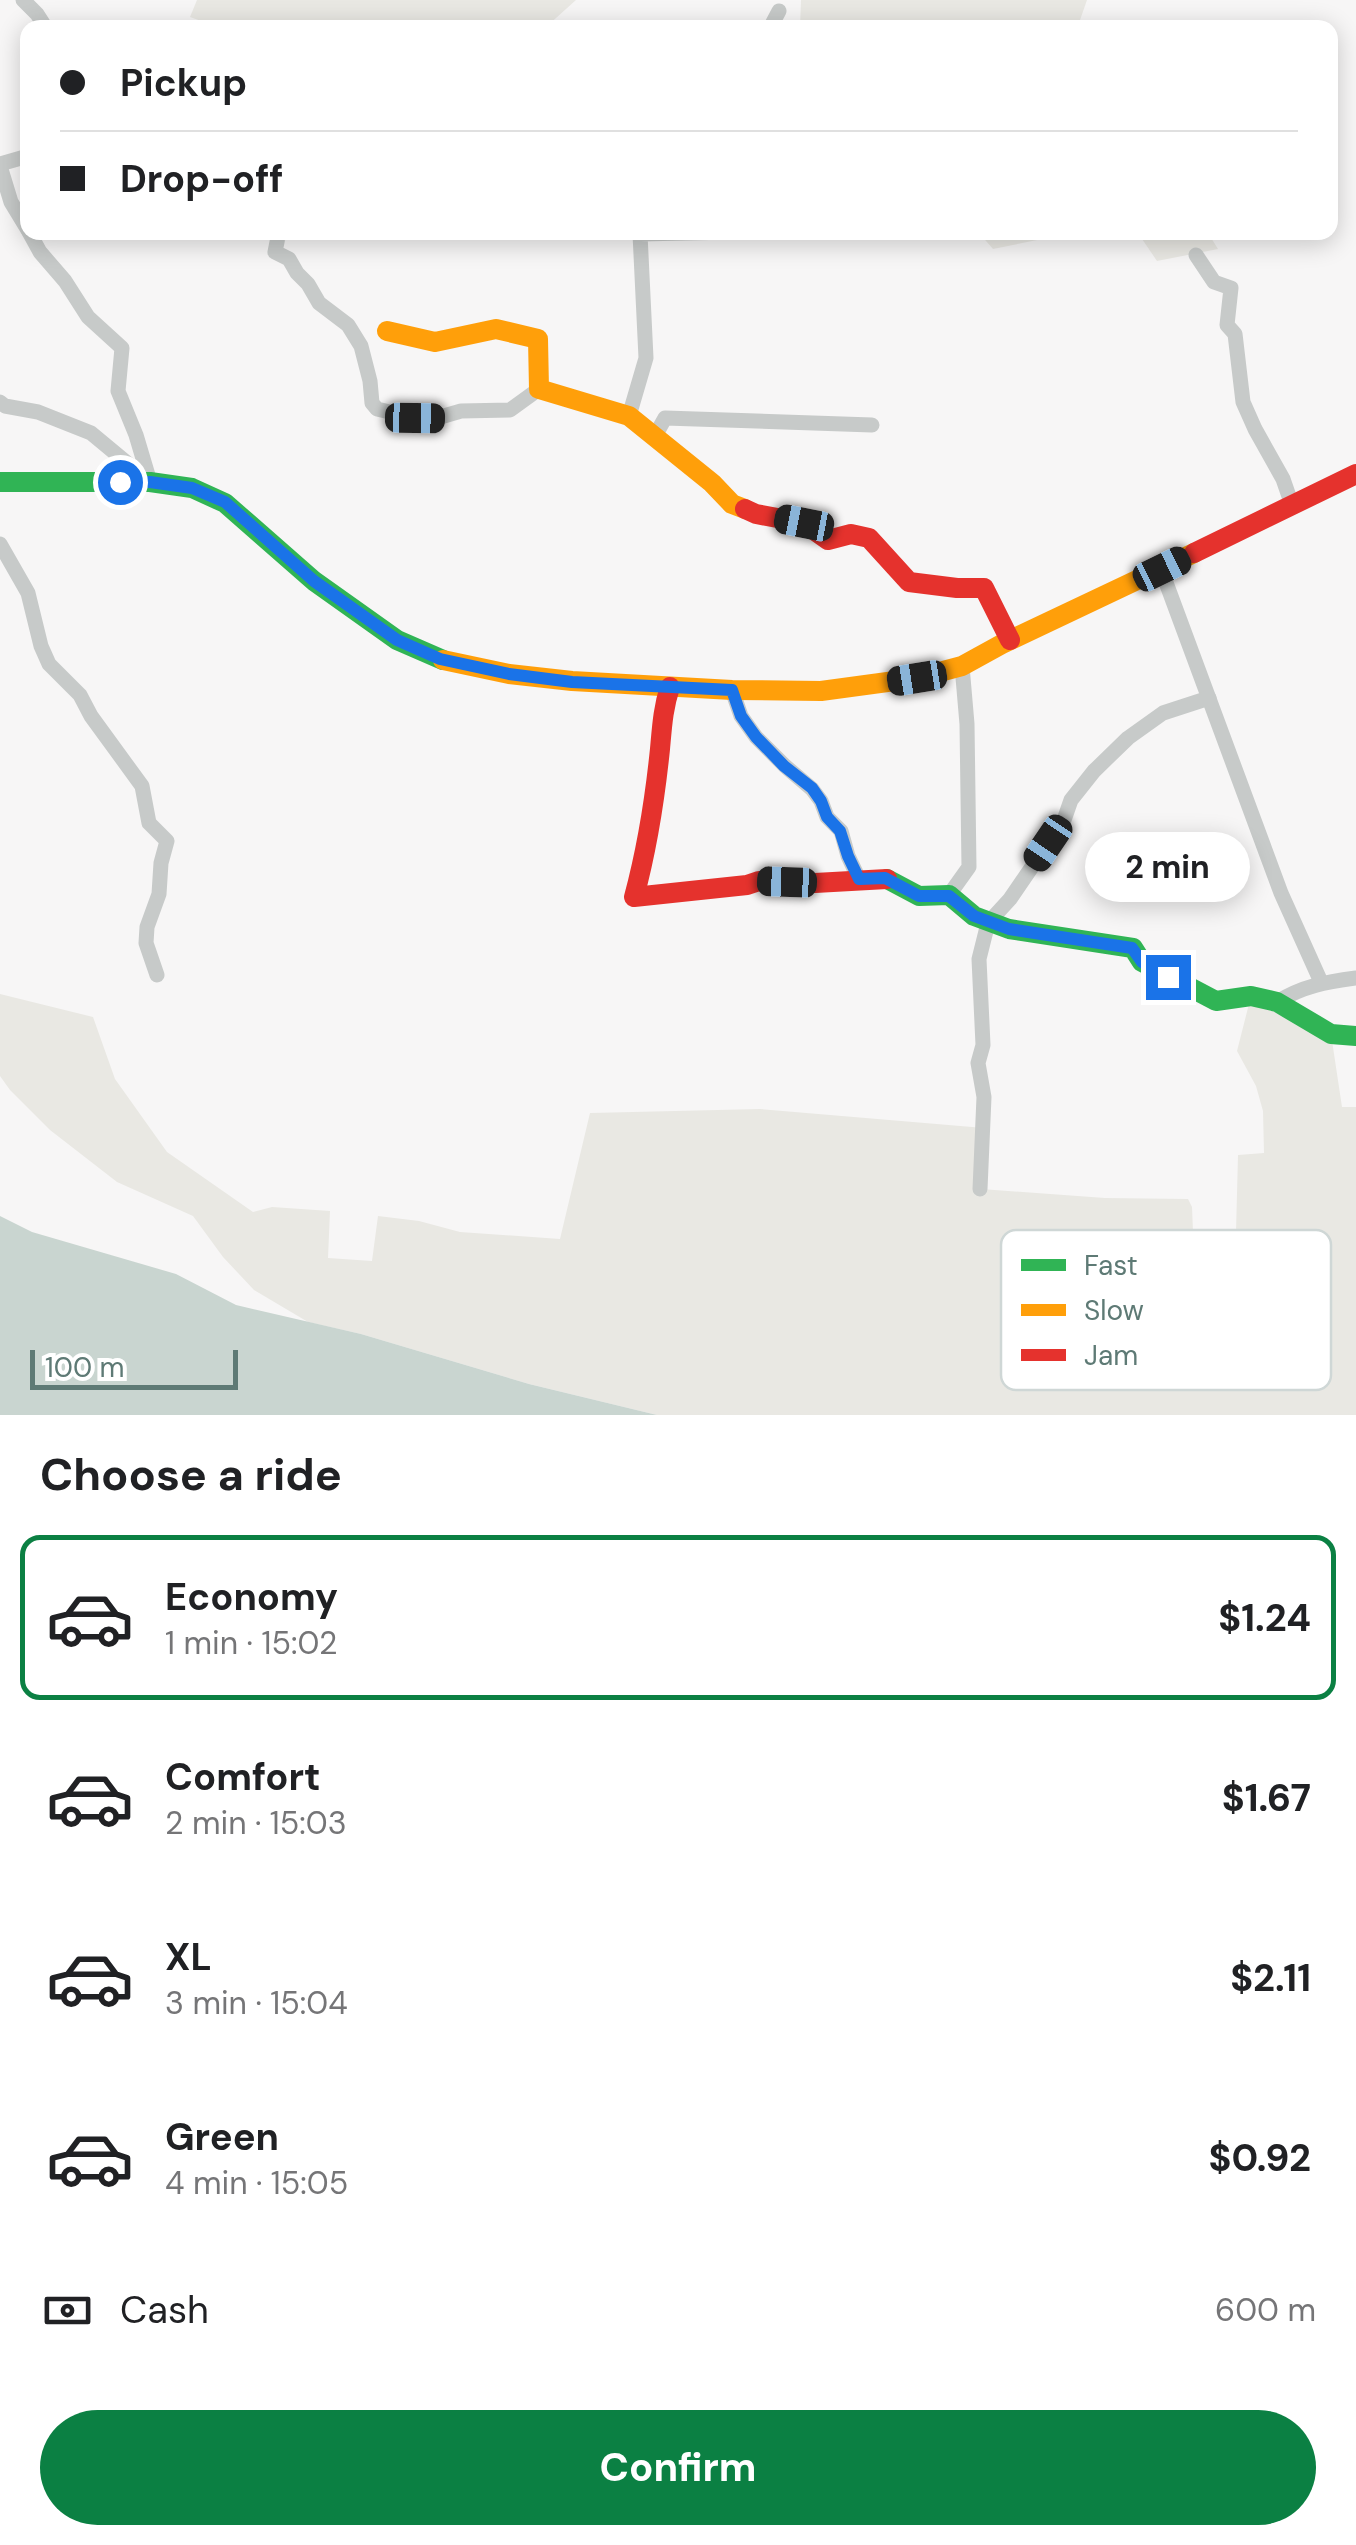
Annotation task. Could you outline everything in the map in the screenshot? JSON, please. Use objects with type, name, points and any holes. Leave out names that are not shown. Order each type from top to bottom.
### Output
[{"type":"street","points":[[23,0],[41,20]]},
{"type":"street","points":[[774,20],[779,11]]},
{"type":"street","points":[[0,165],[20,216]]},
{"type":"street","points":[[33,240],[88,317],[122,348],[118,392],[150,482]]},
{"type":"street","points":[[278,240],[276,252],[289,259],[320,304],[348,325],[361,346],[372,403],[377,409],[415,418],[437,418],[461,410],[510,410],[540,389]]},
{"type":"street","points":[[630,416],[646,358],[640,240]]},
{"type":"street","points":[[1196,255],[1214,282],[1230,288],[1227,325],[1235,334],[1244,402],[1284,479],[1292,505]]},
{"type":"street","points":[[387,332],[435,342],[496,328],[538,339],[540,389]]},
{"type":"street","points":[[540,389],[630,416],[732,504],[756,514],[804,523],[828,540],[851,534],[869,538],[909,582],[984,588],[1010,640]]},
{"type":"street","points":[[0,402],[91,433],[150,482]]},
{"type":"street","points":[[654,436],[666,418],[872,426]]},
{"type":"street","points":[[0,482],[150,482],[192,488],[225,502],[314,581],[397,640],[440,659],[572,682],[821,690],[917,678],[962,666],[1356,474]]},
{"type":"street","points":[[0,544],[28,593],[49,664],[80,695],[142,786],[149,823],[167,841],[159,894],[147,927],[146,943],[157,975]]},
{"type":"street","points":[[1162,569],[1281,893],[1321,982]]},
{"type":"street","points":[[949,896],[968,867],[967,724],[962,666]]},
{"type":"street","points":[[670,687],[663,707],[660,750],[634,896],[759,882],[815,884],[885,878],[919,896],[949,896],[974,916],[1009,929],[1132,948],[1142,962],[1216,1001],[1251,996],[1277,1002],[1331,1034],[1356,1036]]},
{"type":"street","points":[[732,690],[741,716],[756,737],[821,801],[827,817],[840,831],[859,879]]},
{"type":"street","points":[[980,1188],[984,1097],[978,1063],[983,1044],[979,959],[988,923],[1010,899],[1094,770],[1128,738],[1164,714],[1209,698]]},
{"type":"street","points":[[1277,1002],[1296,990],[1321,982],[1356,978]]},
{"type":"shaded area","points":[[197,0],[576,0],[554,20],[190,17]]},
{"type":"shaded area","points":[[801,0],[1087,0],[1080,20],[800,20]]},
{"type":"shaded area","points":[[985,240],[1037,240],[993,249]]},
{"type":"shaded area","points":[[1143,240],[1212,240],[1218,249],[1157,261]]},
{"type":"shaded area","points":[[0,994],[93,1017],[115,1079],[167,1152],[253,1212],[272,1207],[330,1211],[328,1258],[372,1261],[378,1216],[460,1232],[560,1239],[590,1113],[760,1109],[984,1128],[981,1189],[1105,1198],[1188,1199],[1192,1207],[1193,1230],[1001,1230],[1001,1390],[1331,1390],[1331,1230],[1236,1230],[1238,1155],[1264,1153],[1263,1111],[1256,1086],[1237,1051],[1251,996],[1331,1034],[1342,1107],[1356,1107],[1356,1415],[657,1415],[529,1384],[308,1322],[254,1290],[193,1216],[117,1182],[50,1130],[0,1076]]},
{"type":"shaded area","points":[[0,1216],[32,1232],[176,1274],[236,1305],[361,1334],[529,1384],[657,1415],[0,1415]]},
{"type":"traffic: fast","points":[[0,482],[150,482],[192,488],[225,503],[314,581],[397,640],[443,660]]},
{"type":"traffic: fast","points":[[887,879],[919,896],[949,895],[974,916],[1009,929],[1133,948],[1142,962],[1216,1001],[1251,996],[1277,1002],[1331,1034],[1356,1036]]},
{"type":"traffic: slow","points":[[387,331],[435,342],[496,329],[538,339],[539,389],[629,416],[732,504],[745,509]]},
{"type":"traffic: slow","points":[[443,660],[509,674],[572,681],[732,690],[821,691],[917,678],[962,666],[1194,553]]},
{"type":"traffic: jam","points":[[1194,553],[1356,474]]},
{"type":"traffic: jam","points":[[745,509],[804,523],[828,540],[851,534],[869,538],[909,582],[984,588],[1010,640]]},
{"type":"traffic: jam","points":[[670,687],[650,823],[634,897],[759,881],[887,879]]},
{"type":"route","points":[[120,482],[192,488],[225,502],[314,581],[397,640],[440,659],[572,682],[732,690],[741,716],[756,737],[821,801],[827,817],[840,831],[859,879],[885,878],[919,896],[949,896],[974,916],[1009,929],[1132,948],[1142,962],[1168,977]]}]
